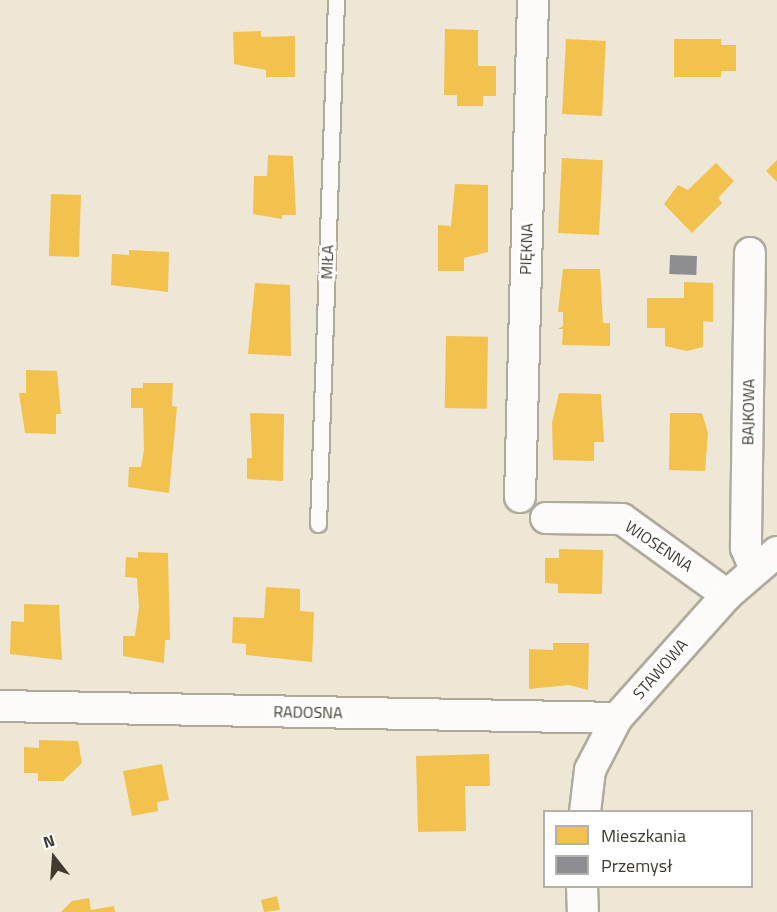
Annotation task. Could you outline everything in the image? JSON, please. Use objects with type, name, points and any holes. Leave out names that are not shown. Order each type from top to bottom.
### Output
[{"type":"street","name":"PIĘKNA","points":[[520,497],[533,0]]},
{"type":"street","name":"BAJKOWA","points":[[750,253],[746,548],[766,561]]},
{"type":"street","name":"WIOSENNA","points":[[546,518],[622,519],[727,595]]},
{"type":"street","name":"STAWOWA","points":[[585,810],[590,770],[617,718],[727,595],[766,561]]},
{"type":"street","name":"RADOSNA","points":[[0,706],[617,718]]},
{"type":"street","points":[[582,888],[583,912]]},
{"type":"lane","name":"MIŁA","points":[[318,524],[336,0]]},
{"type":"building: Mieszkania","points":[[445,29],[478,30],[478,66],[496,66],[496,96],[483,96],[483,106],[457,106],[457,95],[444,95]]},
{"type":"building: Mieszkania","points":[[261,31],[261,37],[295,36],[295,77],[266,77],[266,70],[234,64],[233,32]]},
{"type":"building: Mieszkania","points":[[566,39],[606,41],[602,116],[562,114]]},
{"type":"building: Mieszkania","points":[[674,39],[721,39],[721,45],[736,45],[736,71],[721,71],[721,77],[674,77]]},
{"type":"building: Mieszkania","points":[[268,155],[293,156],[296,215],[282,215],[282,219],[253,214],[254,176],[267,176]]},
{"type":"building: Mieszkania","points":[[562,158],[603,160],[599,235],[558,233]]},
{"type":"building: Mieszkania","points":[[777,160],[777,182],[766,171]]},
{"type":"building: Mieszkania","points":[[716,163],[734,181],[718,198],[722,203],[692,233],[664,204],[678,185],[688,190]]},
{"type":"building: Mieszkania","points":[[455,184],[488,185],[488,252],[464,258],[464,271],[438,271],[438,225],[451,226]]},
{"type":"building: Mieszkania","points":[[51,194],[81,195],[79,257],[49,256]]},
{"type":"building: Mieszkania","points":[[129,250],[169,252],[168,292],[111,285],[112,254],[129,255]]},
{"type":"building: Mieszkania","points":[[563,269],[600,269],[603,323],[610,323],[610,346],[562,345],[563,329],[558,329],[563,326],[563,312],[558,312]]},
{"type":"building: Mieszkania","points":[[684,282],[713,283],[713,322],[703,321],[703,347],[687,351],[665,346],[665,328],[647,328],[647,298],[684,298]]},
{"type":"building: Mieszkania","points":[[255,283],[290,285],[291,356],[248,354]]},
{"type":"building: Mieszkania","points":[[446,336],[488,337],[487,409],[445,408]]},
{"type":"building: Mieszkania","points":[[26,370],[57,371],[61,414],[56,414],[56,434],[25,433],[19,393],[26,393]]},
{"type":"building: Mieszkania","points":[[143,383],[173,383],[172,406],[177,407],[169,493],[128,487],[129,467],[141,467],[144,450],[143,408],[131,408],[131,388],[143,388]]},
{"type":"building: Mieszkania","points":[[559,393],[601,394],[604,442],[594,442],[594,461],[553,460],[552,423]]},
{"type":"building: Mieszkania","points":[[250,413],[284,414],[283,481],[247,479],[247,458],[252,458]]},
{"type":"building: Mieszkania","points":[[670,413],[702,413],[708,433],[705,471],[669,470]]},
{"type":"building: Mieszkania","points":[[559,549],[603,550],[602,594],[558,593],[558,584],[545,583],[545,558],[559,558]]},
{"type":"building: Mieszkania","points":[[138,552],[168,553],[170,640],[165,640],[164,663],[123,656],[123,636],[135,636],[139,607],[137,578],[125,577],[126,557],[138,558]]},
{"type":"building: Mieszkania","points":[[266,587],[300,589],[300,611],[314,612],[312,662],[246,655],[246,644],[232,643],[233,617],[264,618]]},
{"type":"building: Mieszkania","points":[[24,604],[59,605],[62,660],[10,654],[11,621],[24,622]]},
{"type":"building: Mieszkania","points":[[553,643],[589,643],[588,690],[569,685],[529,689],[529,649],[553,650]]},
{"type":"building: Mieszkania","points":[[39,740],[78,741],[82,763],[63,781],[38,781],[38,773],[24,773],[24,747],[39,748]]},
{"type":"building: Mieszkania","points":[[489,754],[490,786],[465,786],[466,831],[418,832],[416,756]]},
{"type":"building: Mieszkania","points":[[162,764],[169,800],[157,802],[158,811],[132,816],[123,771]]},
{"type":"building: Mieszkania","points":[[277,896],[280,910],[264,912],[261,900]]},
{"type":"building: Mieszkania","points":[[89,898],[91,910],[114,906],[115,912],[61,912],[72,901]]},
{"type":"building: Przemysł","points":[[670,255],[697,256],[696,275],[669,274]]}]
